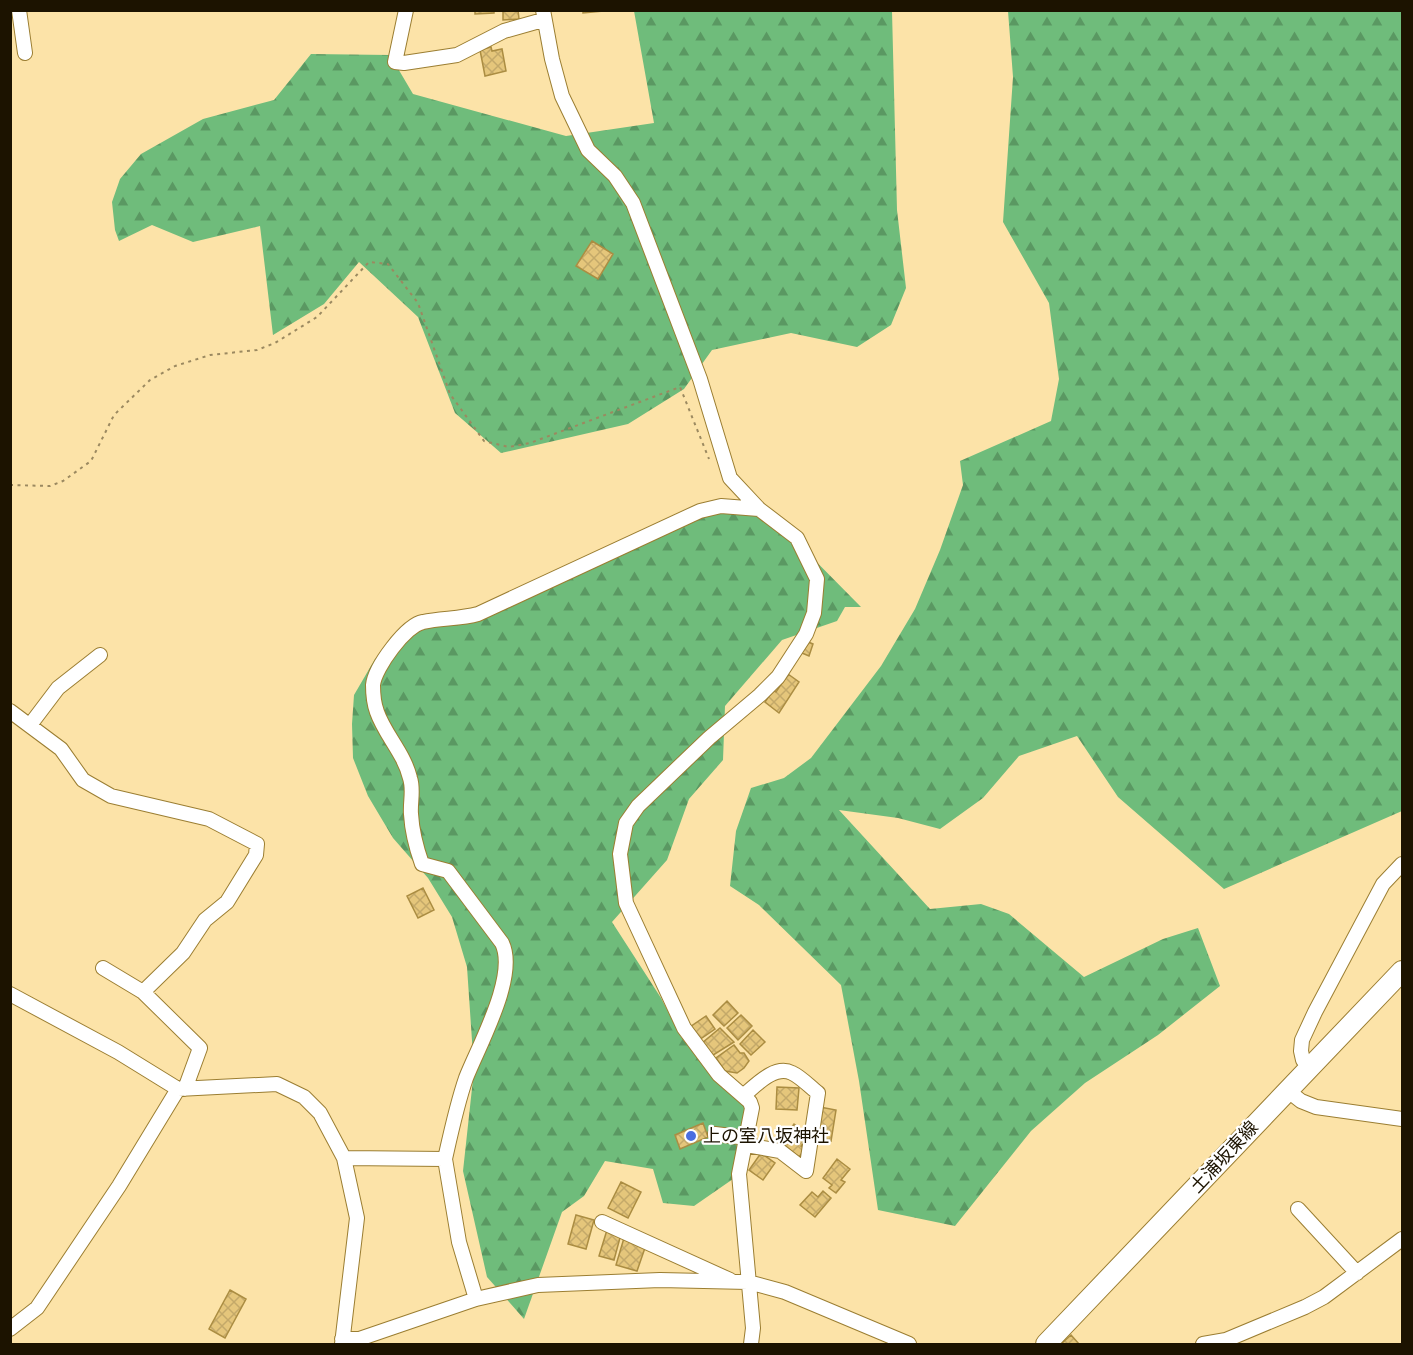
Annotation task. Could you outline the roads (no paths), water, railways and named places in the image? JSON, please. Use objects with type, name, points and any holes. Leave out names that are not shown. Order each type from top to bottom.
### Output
[{"type":"main road","name":"土浦坂東線","points":[[1046,1344],[1402,971]]},
{"type":"street","points":[[19,10],[25,53]]},
{"type":"street","points":[[406,10],[395,62],[404,63],[457,55],[504,31],[543,15],[562,96],[588,150],[615,176],[633,203],[700,380],[730,478],[759,508],[796,538],[817,579],[814,613],[806,634],[778,677],[709,738],[638,806],[626,823],[620,854],[626,903],[684,1028],[719,1075],[750,1102],[752,1108],[740,1174],[741,1282],[753,1328],[751,1344]]},
{"type":"street","points":[[476,1299],[459,1242],[445,1159],[466,1079],[495,1012],[507,953],[448,871],[422,864],[414,842],[410,777],[377,713],[373,683],[382,663],[410,628],[422,622],[478,614],[700,510],[720,506],[759,508]]},
{"type":"street","points":[[30,725],[58,688],[100,655]]},
{"type":"street","points":[[10,711],[61,749],[83,780],[111,796],[209,819],[257,844],[256,855],[227,902],[205,920],[183,953],[143,992]]},
{"type":"street","points":[[1310,1066],[1304,1060],[1301,1051],[1302,1040],[1383,884],[1402,864]]},
{"type":"street","points":[[10,1329],[37,1308],[181,1089],[200,1048],[143,992],[103,968]]},
{"type":"street","points":[[10,994],[181,1089],[277,1084],[304,1097],[320,1113],[344,1158],[357,1218],[342,1342],[359,1339],[476,1299],[538,1286],[660,1280],[741,1282]]},
{"type":"street","points":[[715,1134],[780,1151],[806,1171],[818,1094],[791,1072],[784,1071],[775,1072],[743,1096]]},
{"type":"street","points":[[1287,1090],[1301,1101],[1316,1107],[1402,1119]]},
{"type":"street","points":[[344,1158],[445,1159]]},
{"type":"street","points":[[1298,1209],[1357,1273]]},
{"type":"street","points":[[602,1222],[741,1282],[785,1292],[909,1344]]},
{"type":"street","points":[[1203,1344],[1226,1340],[1324,1297],[1402,1239]]},
{"type":"place","name":"上の室八坂神社","points":[[691,1136]]}]
